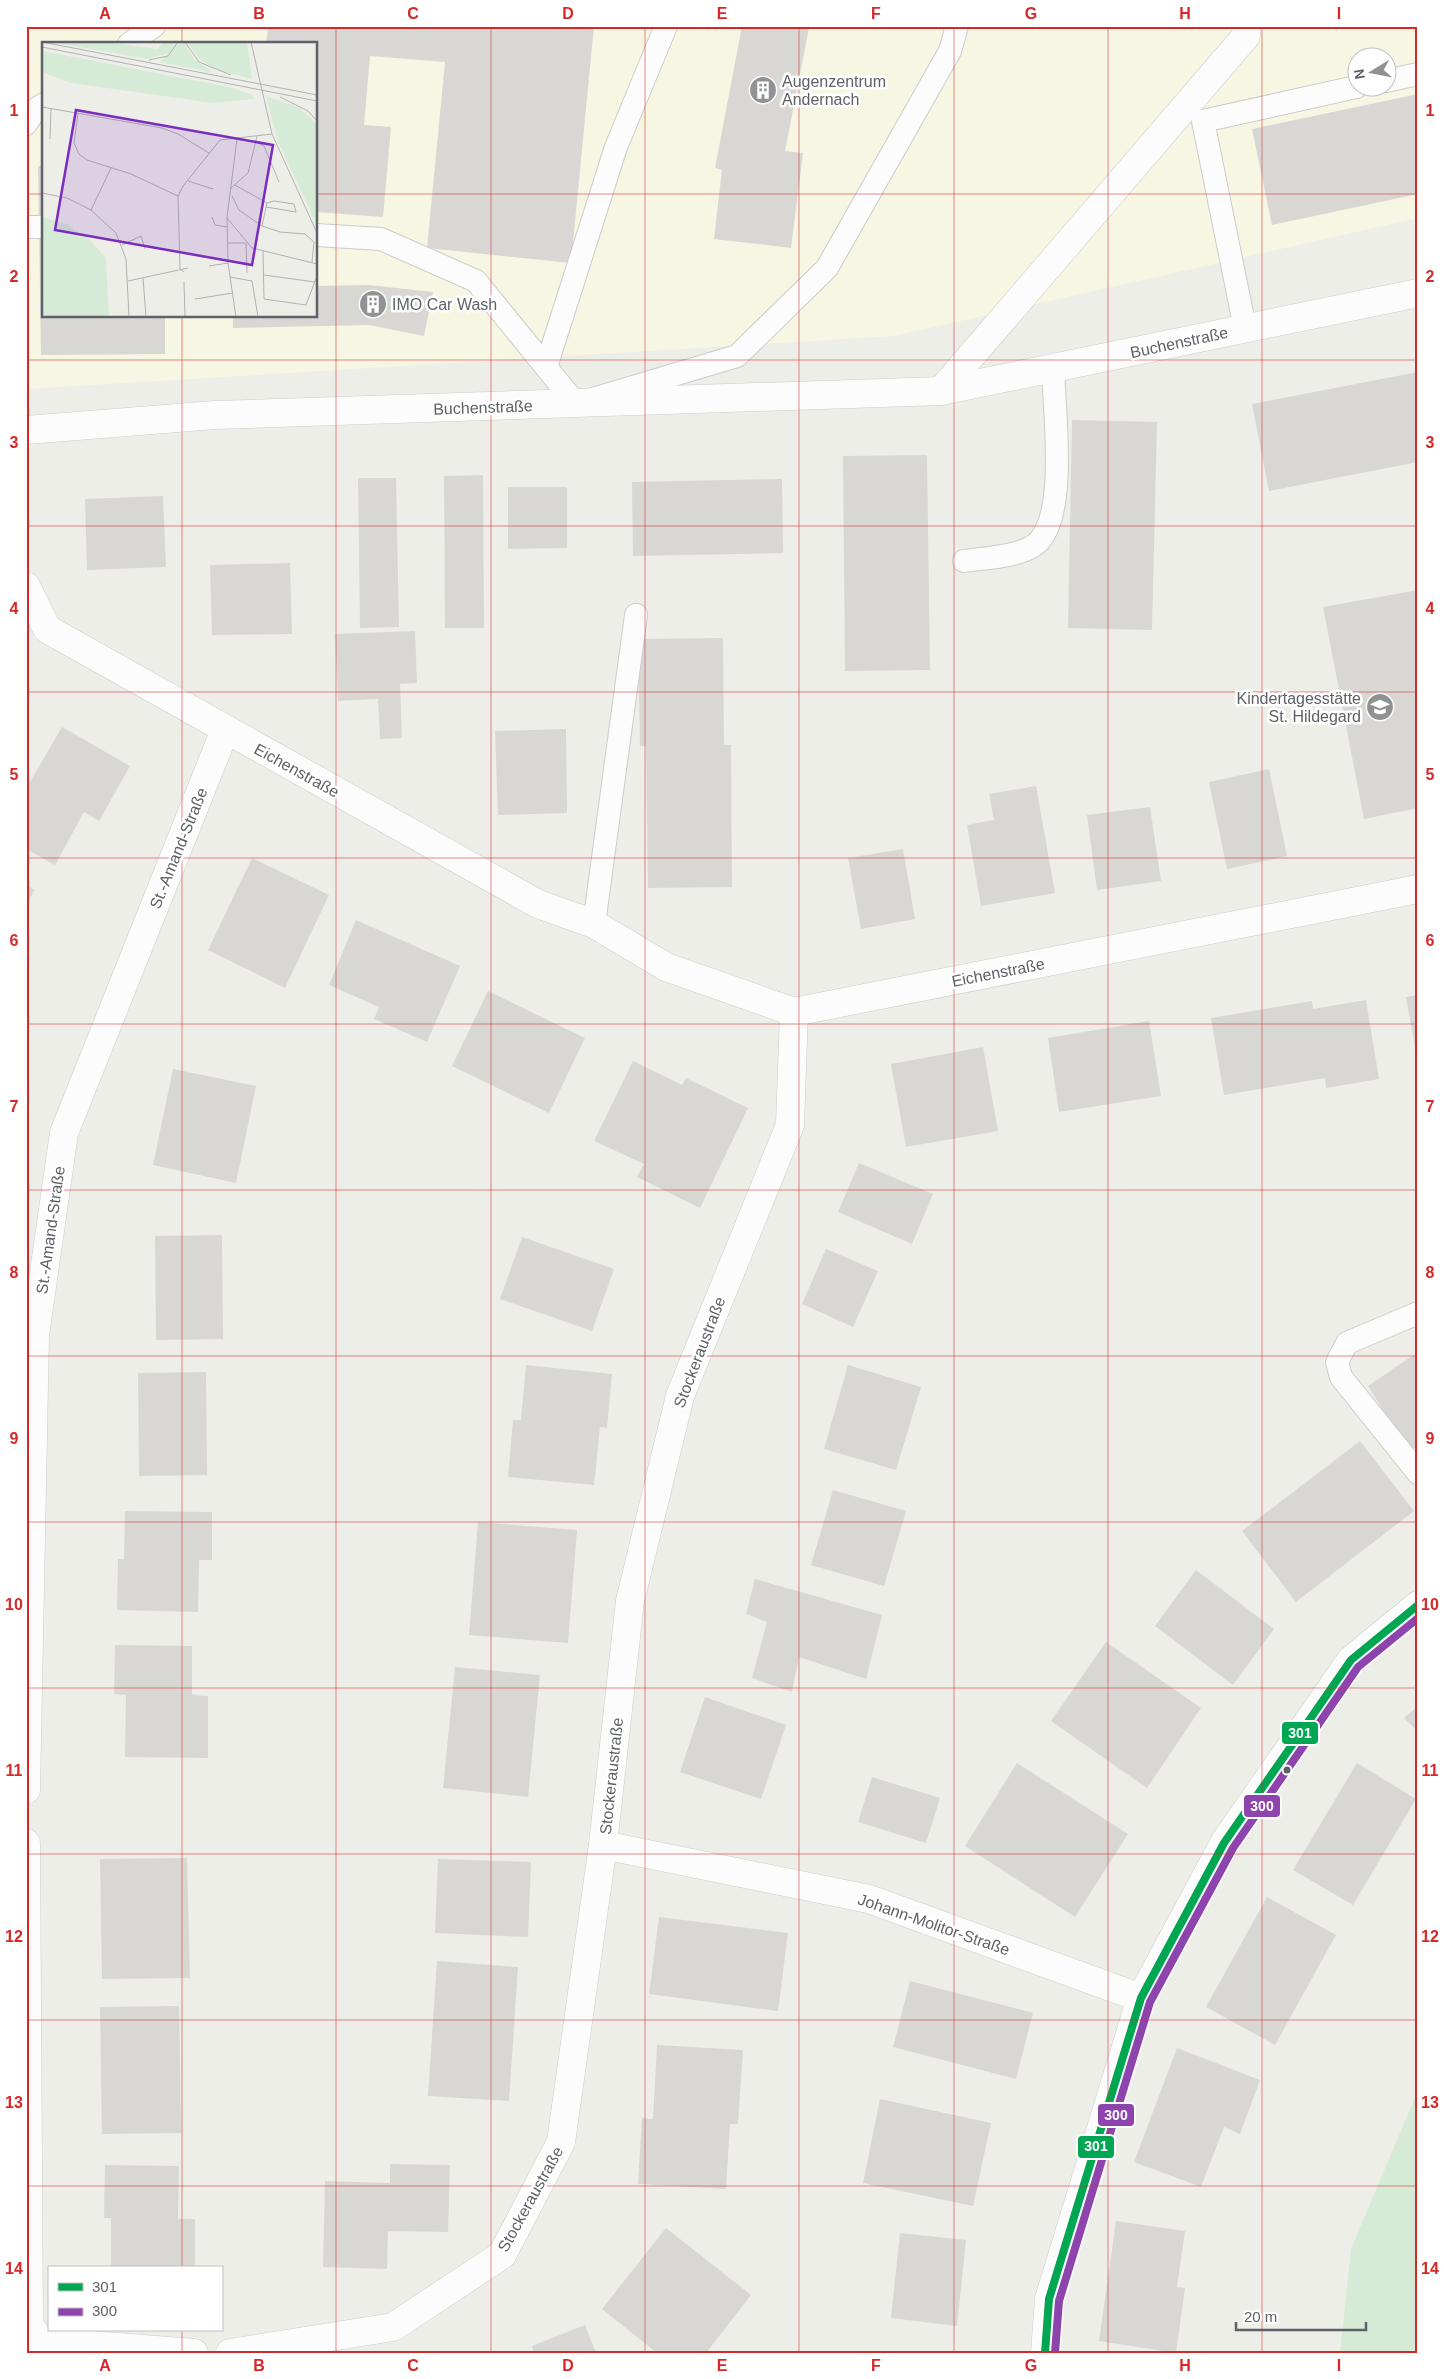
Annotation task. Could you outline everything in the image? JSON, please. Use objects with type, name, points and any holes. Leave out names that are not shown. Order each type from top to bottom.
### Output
[{"type":"street","points":[[941,391],[1246,36],[1247,26]]},
{"type":"street","name":"Buchenstraße","points":[[26,430],[215,415],[941,391],[1418,293]]},
{"type":"street","name":"Eichenstraße","points":[[26,586],[47,629],[538,904],[594,924],[666,967],[794,1012],[1418,889]]},
{"type":"street","name":"St.-Amand-Straße","points":[[26,1790],[35,1335],[64,1133],[225,730]]},
{"type":"street","name":"Stockeraustraße","points":[[230,2353],[393,2327],[502,2255],[561,2142],[604,1845],[630,1600],[680,1396],[790,1125],[794,1012]]},
{"type":"street","points":[[1045,2353],[1049,2299],[1141,1998],[1224,1843],[1346,1668],[1352,1660],[1418,1605]]},
{"type":"street","points":[[26,1843],[29,2324],[40,2347],[194,2353]]},
{"type":"street","name":"Johann-Molitor-Straße","points":[[604,1845],[869,1898],[1141,1998]]},
{"type":"lane","points":[[132,42],[154,26]]},
{"type":"lane","points":[[546,367],[616,147],[666,26]]},
{"type":"lane","points":[[318,235],[381,239],[476,281],[576,404],[737,356],[827,268],[950,51],[957,26]]},
{"type":"lane","points":[[1396,79],[1418,74]]},
{"type":"lane","points":[[1245,328],[1203,120],[1346,89]]},
{"type":"lane","points":[[26,124],[35,110],[42,105]]},
{"type":"lane","points":[[26,227],[42,227]]},
{"type":"lane","points":[[964,561],[1016,553],[1039,541],[1052,518],[1056,480],[1053,368]]},
{"type":"lane","points":[[594,924],[636,615]]},
{"type":"lane","points":[[1418,1313],[1347,1343],[1337,1362],[1340,1377],[1418,1473]]},
{"type":"shaded area","points":[[26,26],[1418,26],[1418,218],[894,336],[26,389]]},
{"type":"shaded area","points":[[1418,2090],[1418,2353],[1340,2353],[1351,2249]]},
{"type":"building","points":[[268,26],[594,26],[571,263],[427,248],[445,62],[370,56],[364,125],[391,127],[383,217],[318,212],[318,42],[266,42]]},
{"type":"building","name":"Augenzentrum Andernach","points":[[742,26],[809,28],[785,151],[803,153],[791,248],[714,239],[722,170],[715,168]]},
{"type":"building","points":[[1418,94],[1418,194],[1272,225],[1252,129]]},
{"type":"building","points":[[38,166],[42,166],[42,318],[165,318],[165,354],[41,355]]},
{"type":"building","name":"IMO Car Wash","points":[[369,285],[433,292],[424,336],[369,325],[233,328],[233,318],[318,318],[318,286]]},
{"type":"building","points":[[1418,372],[1418,462],[1269,491],[1252,404]]},
{"type":"building","points":[[1072,420],[1157,422],[1152,630],[1068,628]]},
{"type":"building","points":[[927,455],[930,670],[845,671],[843,456]]},
{"type":"building","points":[[483,475],[484,628],[445,628],[444,476]]},
{"type":"building","points":[[358,478],[396,478],[399,627],[360,628]]},
{"type":"building","points":[[782,479],[783,553],[633,556],[632,482]]},
{"type":"building","points":[[508,487],[567,487],[567,548],[508,549]]},
{"type":"building","points":[[163,496],[166,567],[87,570],[85,499]]},
{"type":"building","points":[[290,563],[292,634],[212,635],[210,565]]},
{"type":"building","name":"Kindertagesstätte St. Hildegard","points":[[1418,590],[1418,808],[1364,819],[1323,607]]},
{"type":"building","points":[[415,631],[417,683],[400,684],[402,738],[380,739],[378,699],[338,701],[335,634]]},
{"type":"building","points":[[723,638],[724,745],[731,745],[732,887],[648,888],[646,746],[640,746],[638,639]]},
{"type":"building","points":[[62,727],[130,766],[99,821],[84,812],[55,865],[26,849],[26,780],[30,782]]},
{"type":"building","points":[[566,729],[567,813],[498,815],[495,731]]},
{"type":"building","points":[[1269,769],[1287,856],[1227,869],[1209,782]]},
{"type":"building","points":[[1036,786],[1055,893],[981,906],[967,825],[994,820],[989,794]]},
{"type":"building","points":[[1150,807],[1161,881],[1097,890],[1087,815]]},
{"type":"building","points":[[903,849],[915,919],[861,929],[848,858]]},
{"type":"building","points":[[252,858],[329,895],[285,988],[208,950]]},
{"type":"building","points":[[26,885],[35,890],[26,904]]},
{"type":"building","points":[[356,920],[460,966],[427,1042],[374,1019],[379,1007],[329,985]]},
{"type":"building","points":[[488,991],[585,1038],[549,1113],[452,1066]]},
{"type":"building","points":[[1418,995],[1418,1059],[1417,1059],[1406,997]]},
{"type":"building","points":[[1366,1000],[1379,1079],[1326,1088],[1325,1078],[1224,1095],[1211,1018],[1312,1001],[1313,1009]]},
{"type":"building","points":[[1149,1021],[1161,1096],[1059,1112],[1048,1038]]},
{"type":"building","points":[[983,1047],[998,1131],[906,1147],[891,1064]]},
{"type":"building","points":[[633,1061],[682,1085],[686,1078],[748,1108],[700,1208],[637,1177],[644,1164],[594,1141]]},
{"type":"building","points":[[173,1069],[256,1086],[236,1183],[153,1165]]},
{"type":"building","points":[[859,1163],[933,1194],[912,1244],[838,1212]]},
{"type":"building","points":[[222,1235],[223,1339],[156,1340],[155,1236]]},
{"type":"building","points":[[522,1237],[614,1269],[592,1331],[500,1299]]},
{"type":"building","points":[[826,1249],[878,1271],[853,1327],[802,1304]]},
{"type":"building","points":[[1418,1352],[1418,1446],[1409,1452],[1368,1386]]},
{"type":"building","points":[[526,1365],[612,1374],[607,1428],[600,1427],[594,1485],[508,1477],[513,1420],[521,1420]]},
{"type":"building","points":[[848,1365],[921,1387],[896,1470],[824,1449]]},
{"type":"building","points":[[206,1372],[207,1475],[139,1476],[138,1373]]},
{"type":"building","points":[[1360,1441],[1414,1511],[1296,1602],[1242,1531]]},
{"type":"building","points":[[833,1490],[906,1511],[884,1586],[811,1565]]},
{"type":"building","points":[[125,1511],[212,1512],[212,1560],[199,1560],[198,1612],[117,1610],[118,1559],[124,1559]]},
{"type":"building","points":[[478,1522],[577,1530],[568,1643],[469,1635]]},
{"type":"building","points":[[1196,1570],[1274,1629],[1233,1685],[1155,1626]]},
{"type":"building","points":[[755,1579],[882,1615],[866,1679],[799,1657],[792,1692],[752,1678],[767,1622],[746,1614]]},
{"type":"building","points":[[1106,1642],[1201,1708],[1147,1788],[1051,1721]]},
{"type":"building","points":[[115,1645],[192,1646],[192,1695],[208,1696],[208,1758],[125,1757],[126,1695],[114,1694]]},
{"type":"building","points":[[455,1667],[540,1675],[528,1797],[443,1788]]},
{"type":"building","points":[[705,1697],[786,1725],[761,1799],[680,1772]]},
{"type":"building","points":[[1418,1706],[1418,1732],[1404,1718]]},
{"type":"building","points":[[1017,1763],[1128,1834],[1075,1917],[965,1846]]},
{"type":"building","points":[[1357,1763],[1416,1799],[1353,1905],[1293,1870]]},
{"type":"building","points":[[872,1777],[940,1798],[926,1843],[858,1822]]},
{"type":"building","points":[[187,1858],[190,1978],[102,1979],[100,1859]]},
{"type":"building","points":[[438,1859],[531,1862],[528,1937],[435,1933]]},
{"type":"building","points":[[1267,1897],[1336,1935],[1275,2045],[1206,2007]]},
{"type":"building","points":[[659,1917],[788,1933],[778,2011],[649,1994]]},
{"type":"building","points":[[437,1961],[518,1967],[509,2101],[428,2096]]},
{"type":"building","points":[[910,1981],[1033,2013],[1016,2079],[893,2047]]},
{"type":"building","points":[[179,2006],[181,2133],[102,2134],[100,2007]]},
{"type":"building","points":[[657,2045],[743,2050],[738,2124],[730,2124],[726,2189],[638,2184],[642,2118],[653,2119]]},
{"type":"building","points":[[1177,2048],[1260,2080],[1240,2134],[1224,2127],[1201,2187],[1134,2162]]},
{"type":"building","points":[[880,2099],[991,2123],[973,2206],[863,2183]]},
{"type":"building","points":[[390,2164],[450,2165],[448,2232],[388,2231],[387,2269],[323,2267],[325,2181],[390,2183]]},
{"type":"building","points":[[105,2165],[179,2166],[178,2219],[195,2219],[195,2266],[111,2266],[111,2218],[104,2218]]},
{"type":"building","points":[[1116,2221],[1185,2231],[1177,2287],[1185,2288],[1176,2353],[1099,2341]]},
{"type":"building","points":[[666,2228],[751,2295],[706,2353],[657,2353],[602,2309]]},
{"type":"building","points":[[900,2233],[966,2240],[957,2326],[891,2318]]},
{"type":"building","points":[[585,2325],[596,2353],[534,2353],[532,2346]]},
{"type":"transit line","name":"301","points":[[1045,2353],[1049,2299],[1141,1998],[1224,1843],[1351,1660],[1418,1605]]},
{"type":"transit line","name":"300","points":[[1055,2353],[1059,2301],[1150,2002],[1233,1848],[1358,1667],[1418,1618]]},
{"type":"place","name":"Augenzentrum Andernach","points":[[763,90]]},
{"type":"place","name":"IMO Car Wash","points":[[373,304]]},
{"type":"place","name":"Kindertagesstätte St. Hildegard","points":[[1380,707]]}]
